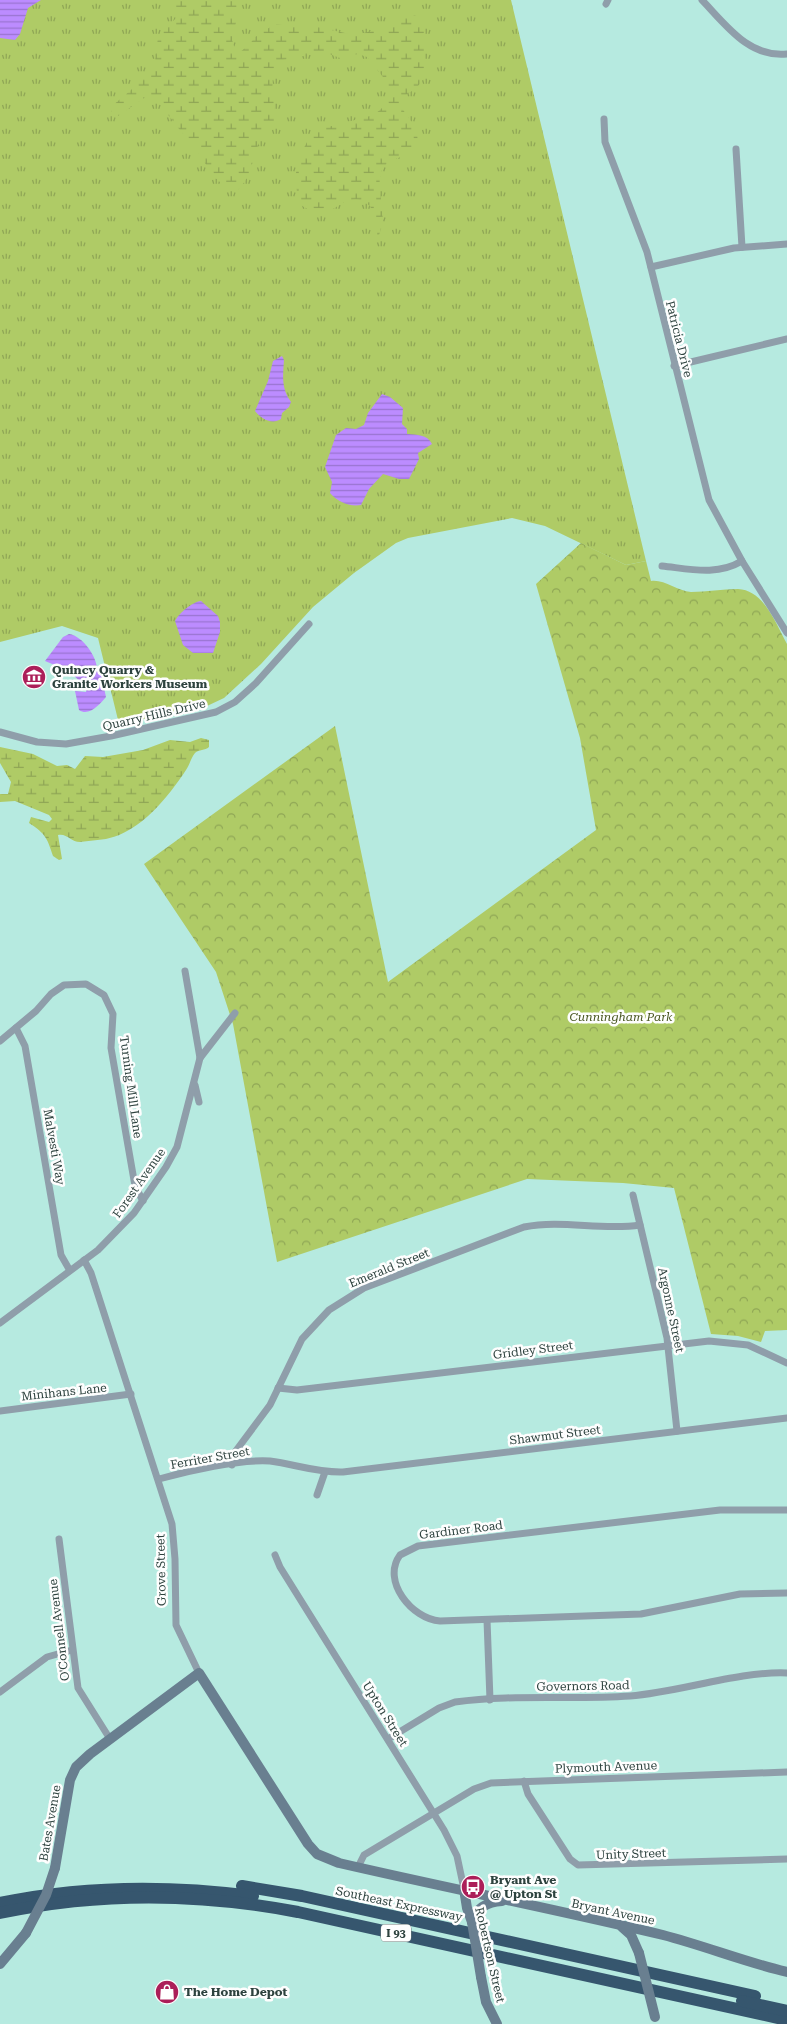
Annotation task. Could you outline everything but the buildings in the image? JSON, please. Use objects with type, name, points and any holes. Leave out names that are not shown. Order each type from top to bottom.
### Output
[{"type":"highway","name":"Southeast Expressway","points":[[0,1896],[48,1887],[117,1881],[176,1881],[245,1887],[302,1896],[787,2003]]},
{"type":"highway","name":"I 93","points":[[0,1902],[48,1894],[117,1888],[217,1890],[300,1904],[787,2011]]},
{"type":"highway","name":"I 93","points":[[0,1913],[58,1903],[114,1897],[185,1897],[241,1902],[298,1912],[787,2020]]},
{"type":"highway","name":"I 93","points":[[0,1919],[72,1907],[128,1903],[192,1904],[254,1911],[774,2024]]},
{"type":"street","points":[[702,0],[739,37],[754,49],[770,54],[787,54]]},
{"type":"street","name":"Patricia Drive","points":[[604,119],[605,142],[638,225],[651,267],[708,500],[742,561],[787,633]]},
{"type":"street","points":[[736,150],[742,247]]},
{"type":"street","points":[[651,267],[698,254],[742,247],[787,244]]},
{"type":"street","points":[[674,366],[787,339]]},
{"type":"street","points":[[662,566],[715,571],[729,568],[742,561]]},
{"type":"street","name":"Quarry Hills Drive","points":[[0,732],[37,742],[73,743],[216,712],[235,702],[256,684],[309,624]]},
{"type":"street","points":[[185,971],[200,1058]]},
{"type":"street","name":"Turning Mill Lane","points":[[0,1041],[36,1011],[51,994],[64,985],[86,984],[96,988],[107,999],[113,1014],[111,1042],[135,1186],[143,1201]]},
{"type":"street","name":"Forest Avenue","points":[[0,1322],[69,1269],[84,1260],[123,1226],[143,1201],[177,1147],[200,1058],[235,1013]]},
{"type":"street","name":"Malvesti Way","points":[[16,1028],[25,1046],[61,1255],[69,1269]]},
{"type":"street","points":[[195,1082],[199,1102]]},
{"type":"street","name":"Argonne Street","points":[[633,1195],[668,1345],[678,1431]]},
{"type":"street","name":"Emerald Street","points":[[232,1464],[235,1452],[270,1405],[293,1353],[307,1332],[329,1310],[356,1292],[524,1228],[545,1224],[623,1227],[640,1225]]},
{"type":"street","name":"Grove Street","points":[[84,1260],[91,1273],[131,1394],[159,1480],[174,1534],[176,1625],[199,1672],[308,1844],[317,1854]]},
{"type":"street","name":"Gridley Street","points":[[278,1388],[297,1390],[668,1345],[717,1341],[740,1343],[763,1350],[787,1363]]},
{"type":"street","name":"Minihans Lane","points":[[0,1410],[131,1394]]},
{"type":"street","name":"Shawmut Street","points":[[325,1472],[348,1472],[787,1418]]},
{"type":"street","name":"Ferriter Street","points":[[159,1480],[232,1464],[268,1461],[325,1472]]},
{"type":"street","points":[[317,1496],[325,1472]]},
{"type":"street","name":"Gardiner Road","points":[[787,1510],[720,1510],[418,1546],[404,1552],[394,1568],[395,1581],[416,1613],[434,1621],[647,1614],[740,1594],[787,1593]]},
{"type":"street","name":"O'Connell Avenue","points":[[59,1539],[79,1692],[110,1739]]},
{"type":"street","name":"Upton Street","points":[[275,1555],[280,1567],[434,1814],[457,1856],[464,1889]]},
{"type":"street","points":[[488,1620],[490,1700]]},
{"type":"street","points":[[0,1692],[47,1657],[72,1650]]},
{"type":"street","name":"Bates Avenue","points":[[0,1964],[26,1933],[46,1895],[55,1868],[71,1775],[80,1762],[199,1672]]},
{"type":"street","name":"Governors Road","points":[[388,1740],[444,1706],[461,1701],[628,1696],[668,1692],[740,1678],[787,1673]]},
{"type":"street","name":"Plymouth Avenue","points":[[358,1867],[364,1855],[486,1784],[787,1772]]},
{"type":"street","name":"Unity Street","points":[[524,1781],[528,1794],[570,1859],[578,1866],[787,1859]]},
{"type":"street","name":"Bryant Avenue","points":[[317,1854],[329,1860],[358,1867],[464,1889],[510,1902],[675,1938],[787,1972]]},
{"type":"street","name":"Robertson Street","points":[[464,1889],[467,1908],[472,1922],[486,2002],[496,2024]]},
{"type":"street","points":[[472,1922],[477,1912],[487,1904],[510,1902]]},
{"type":"street","points":[[618,1925],[631,1935],[639,1953],[656,2020]]},
{"type":"green space","points":[[0,0],[511,0],[646,561],[626,565],[545,526],[512,518],[408,538],[396,543],[354,573],[313,607],[261,664],[224,698],[207,706],[119,724],[98,638],[62,626],[0,642]]},
{"type":"green space","points":[[173,0],[241,0],[232,40],[235,49],[240,52],[256,36],[275,24],[304,28],[313,26],[354,35],[391,27],[408,14],[425,18],[425,77],[418,86],[405,96],[402,108],[417,133],[417,142],[411,152],[389,162],[382,170],[380,185],[383,218],[379,235],[377,236],[374,214],[366,203],[360,200],[353,200],[344,202],[332,210],[323,213],[314,212],[301,205],[296,184],[297,165],[300,156],[315,128],[328,127],[374,115],[382,108],[388,96],[387,82],[367,57],[358,54],[340,58],[324,52],[283,60],[273,74],[272,93],[277,122],[261,139],[247,178],[238,190],[231,191],[215,177],[158,100],[144,98],[118,116],[111,113],[112,106],[131,90],[155,63],[158,37],[176,18],[178,11]]},
{"type":"green space","name":"Cunningham Park","points":[[581,543],[626,565],[646,561],[651,581],[661,582],[691,592],[738,589],[747,591],[755,595],[768,609],[787,644],[787,1330],[765,1331],[761,1342],[738,1336],[711,1334],[674,1188],[623,1183],[527,1179],[277,1262],[233,1024],[216,972],[144,864],[335,726],[388,982],[596,830],[580,738],[536,584]]},
{"type":"green space","points":[[201,738],[209,740],[209,747],[195,753],[171,791],[142,821],[119,835],[106,839],[80,842],[64,835],[58,835],[62,859],[59,860],[53,856],[47,841],[39,830],[29,823],[31,817],[49,822],[52,819],[49,815],[15,801],[0,802],[0,794],[8,794],[11,782],[0,763],[0,747],[33,754],[57,766],[67,765],[75,769],[85,756],[103,757],[143,750],[170,740],[190,742]]},
{"type":"shaded area","points":[[0,0],[41,0],[28,8],[20,34],[15,40],[0,38]]},
{"type":"shaded area","points":[[282,356],[284,360],[284,387],[291,402],[289,407],[282,413],[281,419],[270,421],[263,419],[255,411],[268,381],[273,361]]},
{"type":"shaded area","points":[[382,394],[390,397],[403,408],[402,424],[407,429],[407,434],[425,437],[432,444],[418,453],[419,459],[409,479],[399,479],[383,474],[369,489],[361,505],[348,504],[340,501],[330,493],[332,482],[325,467],[336,435],[346,428],[356,429],[364,425],[368,413]]},
{"type":"shaded area","points":[[201,601],[218,616],[220,622],[220,632],[213,653],[193,653],[183,645],[175,621],[186,608]]},
{"type":"shaded area","points":[[69,634],[84,643],[95,659],[97,669],[105,675],[102,682],[106,683],[104,688],[106,697],[94,709],[87,712],[79,710],[75,691],[86,692],[87,688],[69,671],[45,661],[63,637]]},
{"type":"place","name":"Quincy Quarry & Granite Workers Museum","points":[[34,677]]},
{"type":"place","name":"Bryant Ave @ Upton St","points":[[473,1887]]},
{"type":"place","name":"The Home Depot","points":[[167,1992]]}]
